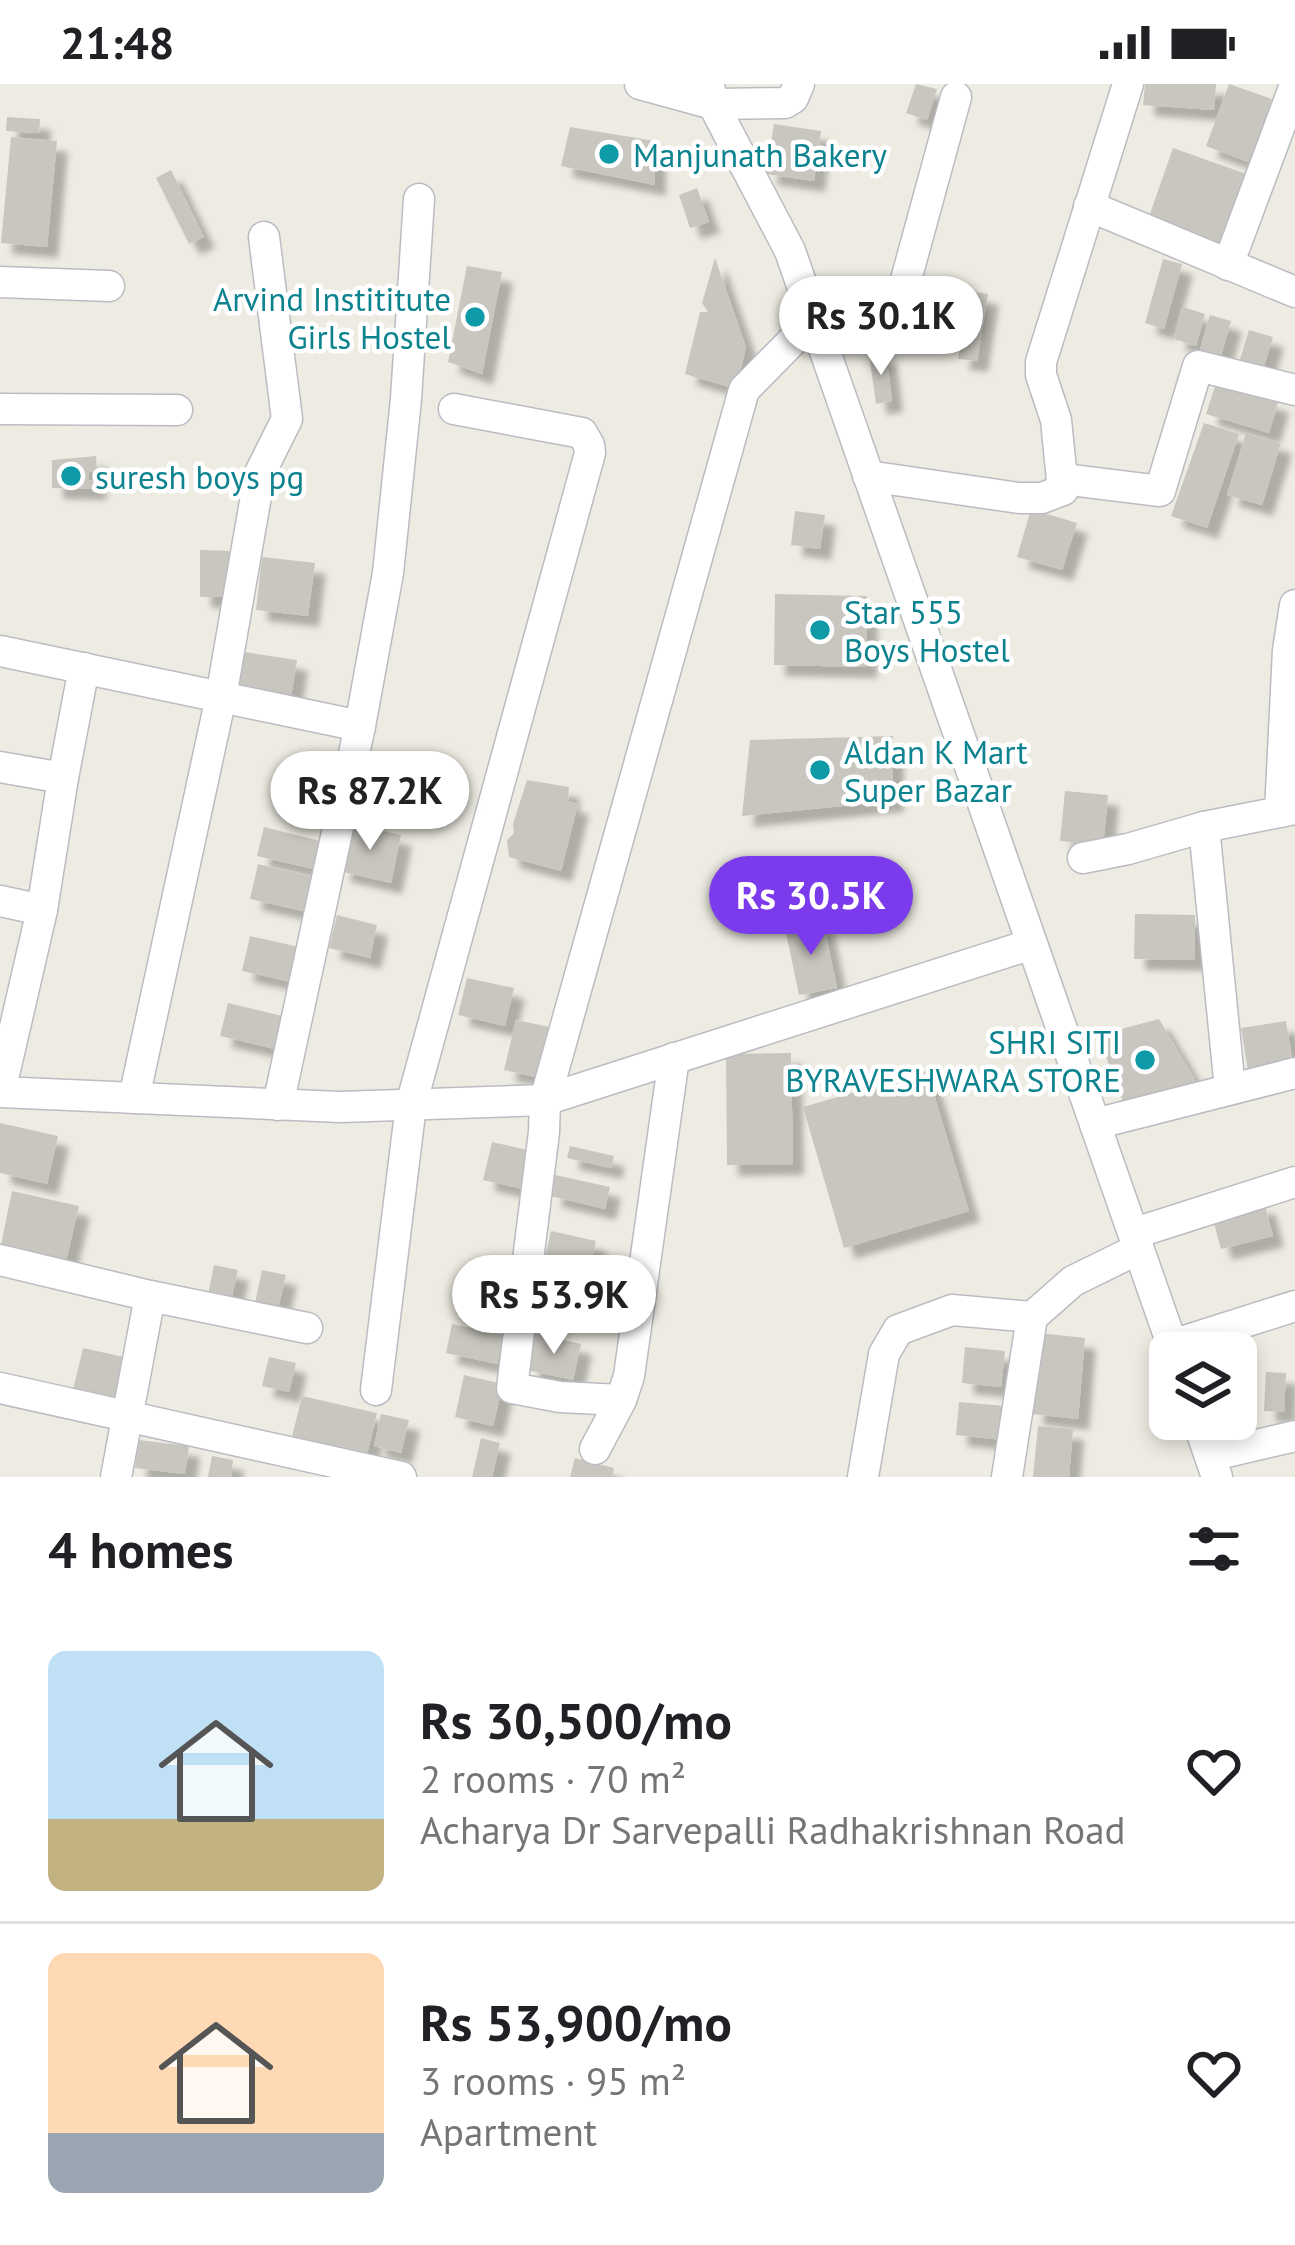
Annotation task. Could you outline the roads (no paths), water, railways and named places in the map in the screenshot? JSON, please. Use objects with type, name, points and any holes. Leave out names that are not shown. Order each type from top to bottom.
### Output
[{"type":"street","points":[[640,84],[785,103],[799,84]]},
{"type":"street","points":[[868,476],[1019,498],[1042,498],[1063,490],[1056,420],[1041,362],[1128,84]]},
{"type":"street","points":[[1228,266],[1295,86]]},
{"type":"street","points":[[711,94],[790,251],[1167,1332]]},
{"type":"street","points":[[621,1400],[560,1397],[512,1388],[545,1100],[744,390],[814,320],[889,308],[901,298],[956,97]]},
{"type":"street","points":[[278,1105],[388,573],[419,199]]},
{"type":"street","points":[[1089,206],[1295,292]]},
{"type":"street","points":[[134,1098],[221,697],[260,473],[287,418],[264,237]]},
{"type":"street","points":[[0,283],[109,286]]},
{"type":"street","points":[[1063,479],[1160,491],[1198,366],[1295,390]]},
{"type":"street","points":[[0,409],[176,410]]},
{"type":"street","points":[[376,1390],[411,1105],[590,453],[583,434],[454,410]]},
{"type":"street","points":[[1083,857],[1288,811],[1288,650],[1295,605]]},
{"type":"street","points":[[0,651],[360,726]]},
{"type":"street","points":[[84,668],[42,910],[0,1092],[340,1107],[545,1100],[1032,944]]},
{"type":"street","points":[[0,767],[63,778]]},
{"type":"street","points":[[1204,827],[1230,1089]]},
{"type":"street","points":[[0,902],[42,910]]},
{"type":"street","points":[[595,1449],[629,1376],[674,1058]]},
{"type":"street","points":[[1095,1124],[1295,1073]]},
{"type":"street","points":[[1007,1477],[1032,1317],[1073,1281],[1136,1241],[1295,1182]]},
{"type":"street","points":[[0,1260],[307,1328]]},
{"type":"street","points":[[116,1477],[150,1296]]},
{"type":"street","points":[[1221,1332],[1295,1306]]},
{"type":"street","points":[[863,1477],[884,1354],[898,1330],[952,1310],[1032,1317]]},
{"type":"street","points":[[0,1388],[401,1477]]},
{"type":"street","points":[[1214,1467],[1295,1436]]},
{"type":"place","name":"Manjunath Bakery","points":[[609,154]]},
{"type":"place","name":"Arvind Instititute Girls Hostel","points":[[475,317]]},
{"type":"place","name":"suresh boys pg","points":[[71,476]]},
{"type":"place","name":"Star 555 Boys Hostel","points":[[820,630]]},
{"type":"place","name":"Aldan K Mart Super Bazar","points":[[820,770]]},
{"type":"place","name":"SHRI SITI BYRAVESHWARA STORE","points":[[1145,1060]]}]
